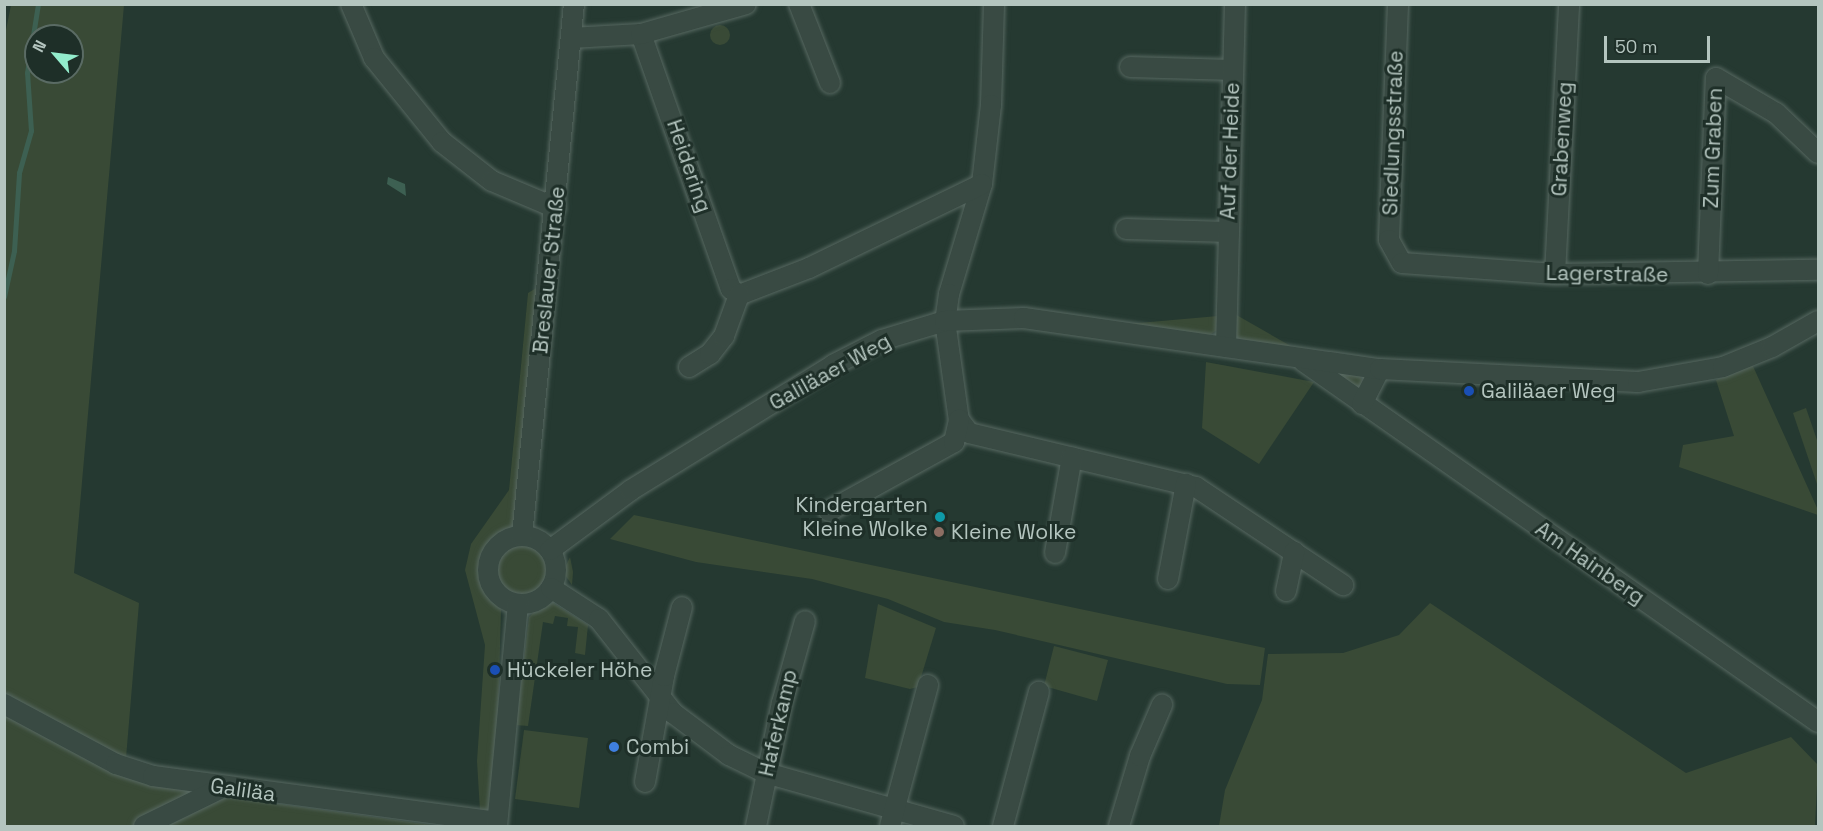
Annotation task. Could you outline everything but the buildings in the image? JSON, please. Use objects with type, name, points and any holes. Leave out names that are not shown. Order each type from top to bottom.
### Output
[{"type":"street","points":[[351,4],[374,58],[442,142],[492,181],[556,208]]},
{"type":"street","name":"Breslauer Straße","points":[[522,536],[556,208],[574,4]]},
{"type":"street","points":[[571,38],[641,34],[746,4]]},
{"type":"street","points":[[799,4],[830,83]]},
{"type":"street","points":[[829,511],[954,442],[959,420],[945,321],[949,294],[982,184],[991,105],[994,4]]},
{"type":"street","name":"Auf der Heide","points":[[1226,347],[1227,231],[1235,4]]},
{"type":"street","name":"Siedlungsstraße","points":[[1397,259],[1389,240],[1398,4]]},
{"type":"street","name":"Grabenweg","points":[[1555,274],[1569,4]]},
{"type":"street","name":"Heidering","points":[[641,34],[731,289],[739,295]]},
{"type":"street","name":"Auf der Heide","points":[[1130,68],[1232,70]]},
{"type":"street","name":"Zum Graben","points":[[1708,274],[1716,78],[1776,113],[1818,153]]},
{"type":"street","points":[[689,367],[710,354],[724,336],[739,295],[749,295],[809,268],[982,184]]},
{"type":"street","name":"Auf der Heide","points":[[1126,229],[1227,231]]},
{"type":"street","name":"Lagerstraße","points":[[1397,259],[1407,266],[1555,274],[1708,274],[1818,270]]},
{"type":"street","name":"Galiläaer Weg","points":[[550,550],[631,490],[833,365],[882,340],[945,321],[1024,318],[1380,369],[1638,382],[1723,367],[1772,347],[1818,321]]},
{"type":"street","name":"Am Hainberg","points":[[1301,359],[1818,722]]},
{"type":"street","points":[[1362,404],[1380,369]]},
{"type":"street","points":[[959,420],[969,434],[1186,484],[1343,585]]},
{"type":"street","points":[[1055,553],[1072,456]]},
{"type":"street","points":[[1168,579],[1186,484]]},
{"type":"street","points":[[522,536],[538,540],[550,550],[556,569],[551,588],[537,600],[518,604],[497,593],[488,572],[491,556],[500,543],[522,536]]},
{"type":"street","points":[[1286,591],[1294,552]]},
{"type":"street","points":[[551,588],[588,609],[604,625],[660,699],[713,745],[766,773],[892,818],[954,826]]},
{"type":"street","points":[[497,824],[518,604]]},
{"type":"street","points":[[645,782],[660,699],[682,607]]},
{"type":"street","name":"Haferkamp","points":[[756,826],[766,773],[805,621]]},
{"type":"street","points":[[892,818],[928,685]]},
{"type":"street","points":[[1003,826],[1039,692]]},
{"type":"street","name":"Galiläa","points":[[4,704],[116,764],[153,776],[222,788],[497,824]]},
{"type":"street","points":[[1119,826],[1140,756],[1162,705]]},
{"type":"street","points":[[144,826],[222,788]]},
{"type":"shaded area","points":[[11,5],[124,5],[74,573],[139,603],[126,758],[235,798],[439,826],[5,826],[5,35]]},
{"type":"shaded area","points":[[720,25],[727,28],[730,35],[727,42],[720,45],[713,42],[710,35],[713,28]]},
{"type":"shaded area","points":[[388,177],[405,184],[406,196],[387,184]]},
{"type":"shaded area","points":[[538,287],[514,525],[492,542],[481,568],[485,584],[501,610],[498,717],[490,811],[480,811],[477,761],[485,645],[465,570],[471,544],[509,490],[528,293]]},
{"type":"shaded area","points":[[1233,313],[1296,349],[1239,339],[1233,335]]},
{"type":"shaded area","points":[[1218,316],[1217,330],[1208,336],[1127,324]]},
{"type":"shaded area","points":[[1206,362],[1314,382],[1259,464],[1202,428]]},
{"type":"shaded area","points":[[1752,364],[1818,510],[1818,515],[1679,467],[1683,445],[1734,436],[1716,380]]},
{"type":"shaded area","points":[[1327,372],[1360,376],[1363,383],[1356,389]]},
{"type":"shaded area","points":[[1806,408],[1818,443],[1818,487],[1793,413]]},
{"type":"shaded area","points":[[634,515],[1265,648],[1260,685],[1227,684],[995,630],[944,622],[888,599],[812,579],[696,562],[610,539]]},
{"type":"shaded area","points":[[518,544],[528,544],[538,548],[545,555],[549,570],[545,585],[538,592],[528,596],[518,596],[508,592],[501,585],[497,575],[497,565],[501,555],[508,548]]},
{"type":"shaded area","points":[[570,557],[573,572],[572,585],[563,572]]},
{"type":"shaded area","points":[[553,603],[588,625],[585,655],[575,653],[578,627],[567,626],[568,618],[555,616],[553,624],[543,622],[528,726],[516,725],[529,617],[539,607]]},
{"type":"shaded area","points":[[1430,603],[1686,773],[1791,737],[1818,765],[1815,826],[1219,826],[1225,790],[1262,700],[1268,654],[1343,653],[1399,635]]},
{"type":"shaded area","points":[[878,604],[936,628],[918,687],[910,689],[865,678]]},
{"type":"shaded area","points":[[1054,646],[1108,660],[1097,701],[1044,686]]},
{"type":"shaded area","points":[[524,730],[588,738],[579,808],[515,799]]},
{"type":"waterway","points":[[4,297],[14,251],[19,173],[31,131],[27,73],[38,4]]},
{"type":"place","name":"Galiläaer Weg","points":[[1469,391]]},
{"type":"place","name":"Kindergarten Kleine Wolke","points":[[940,517]]},
{"type":"place","name":"Kleine Wolke","points":[[939,532]]},
{"type":"place","name":"Hückeler Höhe","points":[[495,670]]},
{"type":"place","name":"Combi","points":[[614,747]]}]
